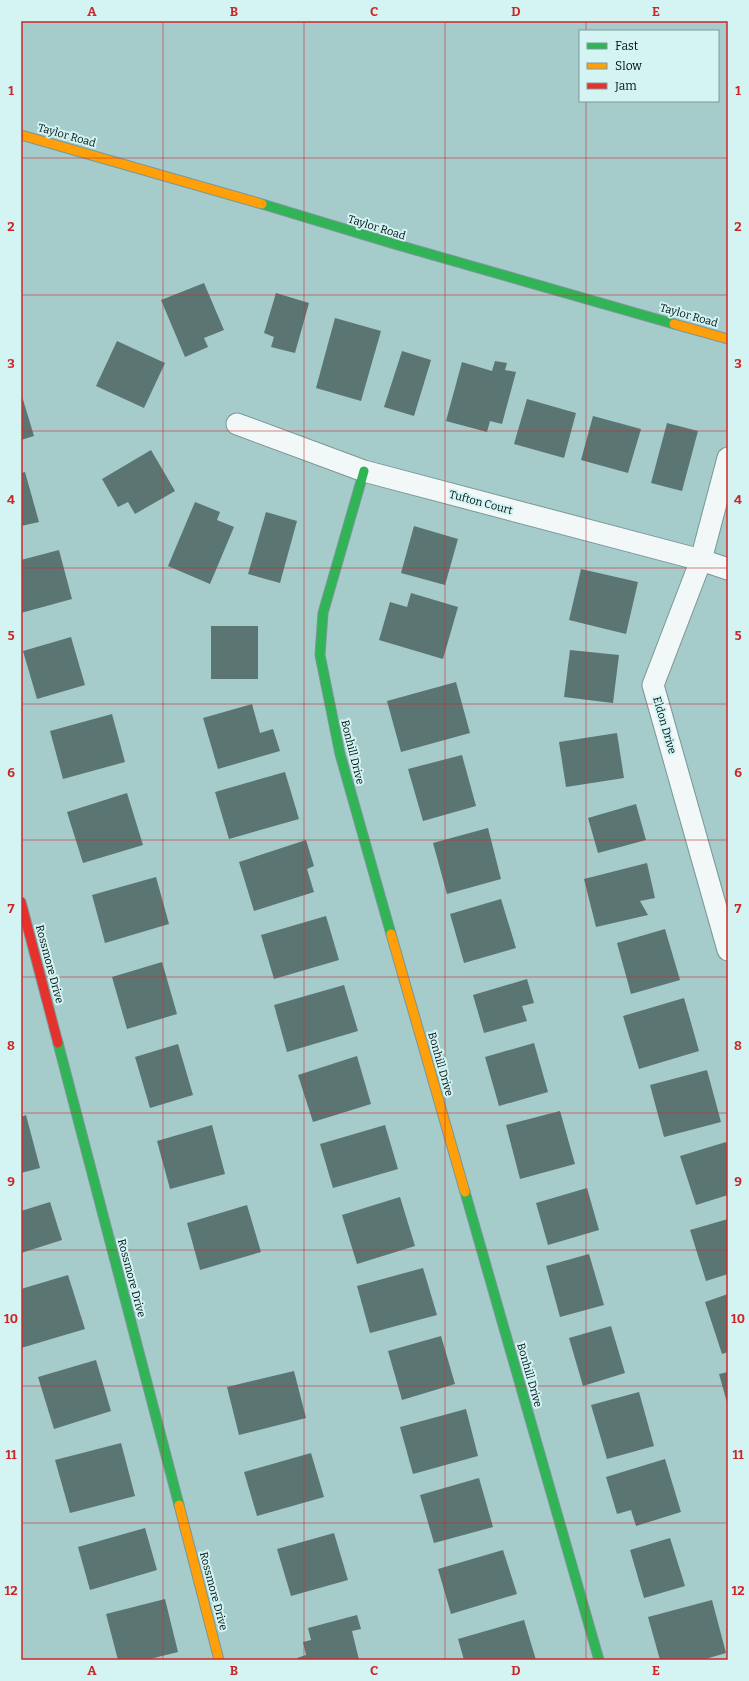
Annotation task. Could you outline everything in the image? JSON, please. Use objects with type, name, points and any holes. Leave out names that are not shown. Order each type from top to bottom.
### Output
[{"type":"street","name":"Taylor Road","points":[[21,135],[205,187],[398,246],[728,339]]},
{"type":"street","name":"Tufton Court","points":[[237,424],[364,471],[701,560],[728,569]]},
{"type":"street","name":"Eldon Drive","points":[[728,458],[701,560],[653,685],[728,950]]},
{"type":"street","name":"Bonhill Drive","points":[[364,471],[323,613],[320,654],[325,686],[340,754],[599,1660]]},
{"type":"street","name":"Rossmore Drive","points":[[21,902],[219,1660]]},
{"type":"building","points":[[204,283],[224,330],[204,338],[208,347],[185,357],[161,300]]},
{"type":"building","points":[[276,293],[309,303],[295,353],[271,347],[274,337],[264,333]]},
{"type":"building","points":[[335,318],[381,331],[361,401],[316,388]]},
{"type":"building","points":[[117,341],[165,363],[144,408],[96,386]]},
{"type":"building","points":[[402,351],[431,360],[414,416],[384,407]]},
{"type":"building","points":[[495,361],[507,363],[505,370],[516,372],[502,424],[490,421],[487,432],[446,421],[462,362],[492,371]]},
{"type":"building","points":[[21,393],[34,436],[21,440]]},
{"type":"building","points":[[527,399],[576,413],[564,458],[514,444]]},
{"type":"building","points":[[593,416],[641,429],[628,473],[581,460]]},
{"type":"building","points":[[667,423],[698,431],[682,491],[651,483]]},
{"type":"building","points":[[151,450],[175,491],[135,514],[128,502],[118,507],[102,479]]},
{"type":"building","points":[[25,472],[39,522],[21,526],[21,473]]},
{"type":"building","points":[[195,502],[220,512],[217,520],[234,527],[210,584],[168,566]]},
{"type":"building","points":[[266,512],[297,521],[280,583],[248,574]]},
{"type":"building","points":[[414,526],[458,539],[445,585],[401,573]]},
{"type":"building","points":[[59,550],[72,599],[21,613],[21,560]]},
{"type":"building","points":[[581,569],[638,582],[626,634],[569,620]]},
{"type":"building","points":[[411,593],[458,607],[443,659],[379,640],[390,602],[407,607]]},
{"type":"building","points":[[211,626],[258,626],[258,679],[211,679]]},
{"type":"building","points":[[71,637],[85,685],[37,699],[23,651]]},
{"type":"building","points":[[570,650],[619,655],[613,703],[564,697]]},
{"type":"building","points":[[456,682],[470,733],[401,752],[387,701]]},
{"type":"building","points":[[252,704],[260,733],[273,729],[280,751],[218,769],[203,718]]},
{"type":"building","points":[[112,714],[125,762],[63,779],[50,731]]},
{"type":"building","points":[[617,733],[624,778],[566,787],[559,742]]},
{"type":"building","points":[[462,755],[476,806],[423,821],[408,769]]},
{"type":"building","points":[[285,772],[299,819],[229,839],[215,792]]},
{"type":"building","points":[[127,793],[143,845],[83,863],[67,812]]},
{"type":"building","points":[[636,804],[646,840],[598,853],[588,818]]},
{"type":"building","points":[[488,828],[501,879],[447,894],[433,843]]},
{"type":"building","points":[[306,840],[314,866],[307,869],[314,892],[254,911],[239,862]]},
{"type":"building","points":[[647,863],[655,898],[640,901],[648,915],[596,927],[584,879]]},
{"type":"building","points":[[156,877],[169,924],[105,943],[92,895]]},
{"type":"building","points":[[501,899],[516,948],[464,963],[450,914]]},
{"type":"building","points":[[326,916],[339,960],[274,979],[261,935]]},
{"type":"building","points":[[665,929],[680,980],[631,994],[617,943]]},
{"type":"building","points":[[162,962],[177,1014],[127,1029],[112,977]]},
{"type":"building","points":[[527,979],[534,1003],[522,1006],[527,1021],[484,1033],[473,995]]},
{"type":"building","points":[[344,985],[358,1031],[287,1052],[274,1005]]},
{"type":"building","points":[[684,998],[699,1051],[639,1069],[623,1016]]},
{"type":"building","points":[[534,1043],[548,1092],[499,1106],[485,1057]]},
{"type":"building","points":[[178,1044],[193,1095],[150,1108],[135,1057]]},
{"type":"building","points":[[357,1056],[371,1104],[313,1122],[298,1075]]},
{"type":"building","points":[[707,1070],[721,1122],[664,1137],[650,1085]]},
{"type":"building","points":[[560,1111],[575,1164],[520,1179],[506,1125]]},
{"type":"building","points":[[26,1115],[40,1168],[21,1173],[21,1117]]},
{"type":"building","points":[[212,1125],[225,1174],[170,1189],[157,1141]]},
{"type":"building","points":[[385,1125],[398,1169],[333,1188],[320,1144]]},
{"type":"building","points":[[726,1142],[728,1148],[728,1195],[696,1205],[680,1156]]},
{"type":"building","points":[[587,1188],[599,1230],[548,1245],[536,1203]]},
{"type":"building","points":[[400,1197],[415,1246],[357,1264],[342,1215]]},
{"type":"building","points":[[50,1202],[62,1240],[21,1253],[21,1211]]},
{"type":"building","points":[[247,1205],[261,1252],[200,1270],[187,1223]]},
{"type":"building","points":[[728,1219],[728,1274],[706,1281],[690,1230]]},
{"type":"building","points":[[589,1254],[604,1305],[560,1317],[546,1266]]},
{"type":"building","points":[[423,1268],[437,1315],[370,1333],[357,1286]]},
{"type":"building","points":[[68,1275],[85,1329],[21,1348],[21,1289]]},
{"type":"building","points":[[728,1294],[728,1352],[722,1354],[705,1302]]},
{"type":"building","points":[[611,1326],[625,1373],[583,1386],[569,1338]]},
{"type":"building","points":[[441,1336],[455,1384],[402,1400],[388,1351]]},
{"type":"building","points":[[96,1360],[111,1411],[54,1429],[38,1377]]},
{"type":"building","points":[[294,1371],[306,1418],[239,1435],[227,1387]]},
{"type":"building","points":[[728,1372],[728,1406],[719,1374]]},
{"type":"building","points":[[639,1392],[654,1446],[607,1459],[591,1405]]},
{"type":"building","points":[[466,1409],[478,1456],[413,1474],[400,1427]]},
{"type":"building","points":[[121,1443],[135,1496],[70,1513],[55,1460]]},
{"type":"building","points":[[311,1453],[324,1497],[257,1516],[244,1472]]},
{"type":"building","points":[[665,1459],[681,1512],[636,1526],[631,1510],[617,1514],[606,1477]]},
{"type":"building","points":[[479,1478],[493,1527],[434,1543],[420,1495]]},
{"type":"building","points":[[145,1528],[157,1570],[90,1590],[78,1547]]},
{"type":"building","points":[[334,1533],[348,1580],[291,1596],[277,1549]]},
{"type":"building","points":[[670,1538],[685,1586],[644,1598],[630,1550]]},
{"type":"building","points":[[503,1550],[517,1594],[451,1614],[438,1569]]},
{"type":"building","points":[[165,1599],[178,1652],[146,1660],[118,1660],[106,1614]]},
{"type":"building","points":[[712,1600],[726,1653],[702,1660],[660,1660],[648,1617]]},
{"type":"building","points":[[357,1615],[361,1629],[352,1631],[359,1660],[297,1660],[297,1658],[306,1655],[303,1642],[311,1640],[308,1628]]},
{"type":"building","points":[[524,1620],[536,1660],[464,1660],[458,1639]]},
{"type":"traffic: fast","points":[[262,204],[391,243],[674,324]]},
{"type":"traffic: fast","points":[[364,471],[323,613],[320,655],[340,754],[391,934]]},
{"type":"traffic: fast","points":[[58,1043],[179,1505]]},
{"type":"traffic: fast","points":[[465,1192],[599,1660]]},
{"type":"traffic: slow","points":[[21,135],[262,204]]},
{"type":"traffic: slow","points":[[674,324],[728,339]]},
{"type":"traffic: slow","points":[[391,934],[465,1192]]},
{"type":"traffic: slow","points":[[179,1505],[219,1660]]},
{"type":"traffic: jam","points":[[21,902],[58,1043]]}]
